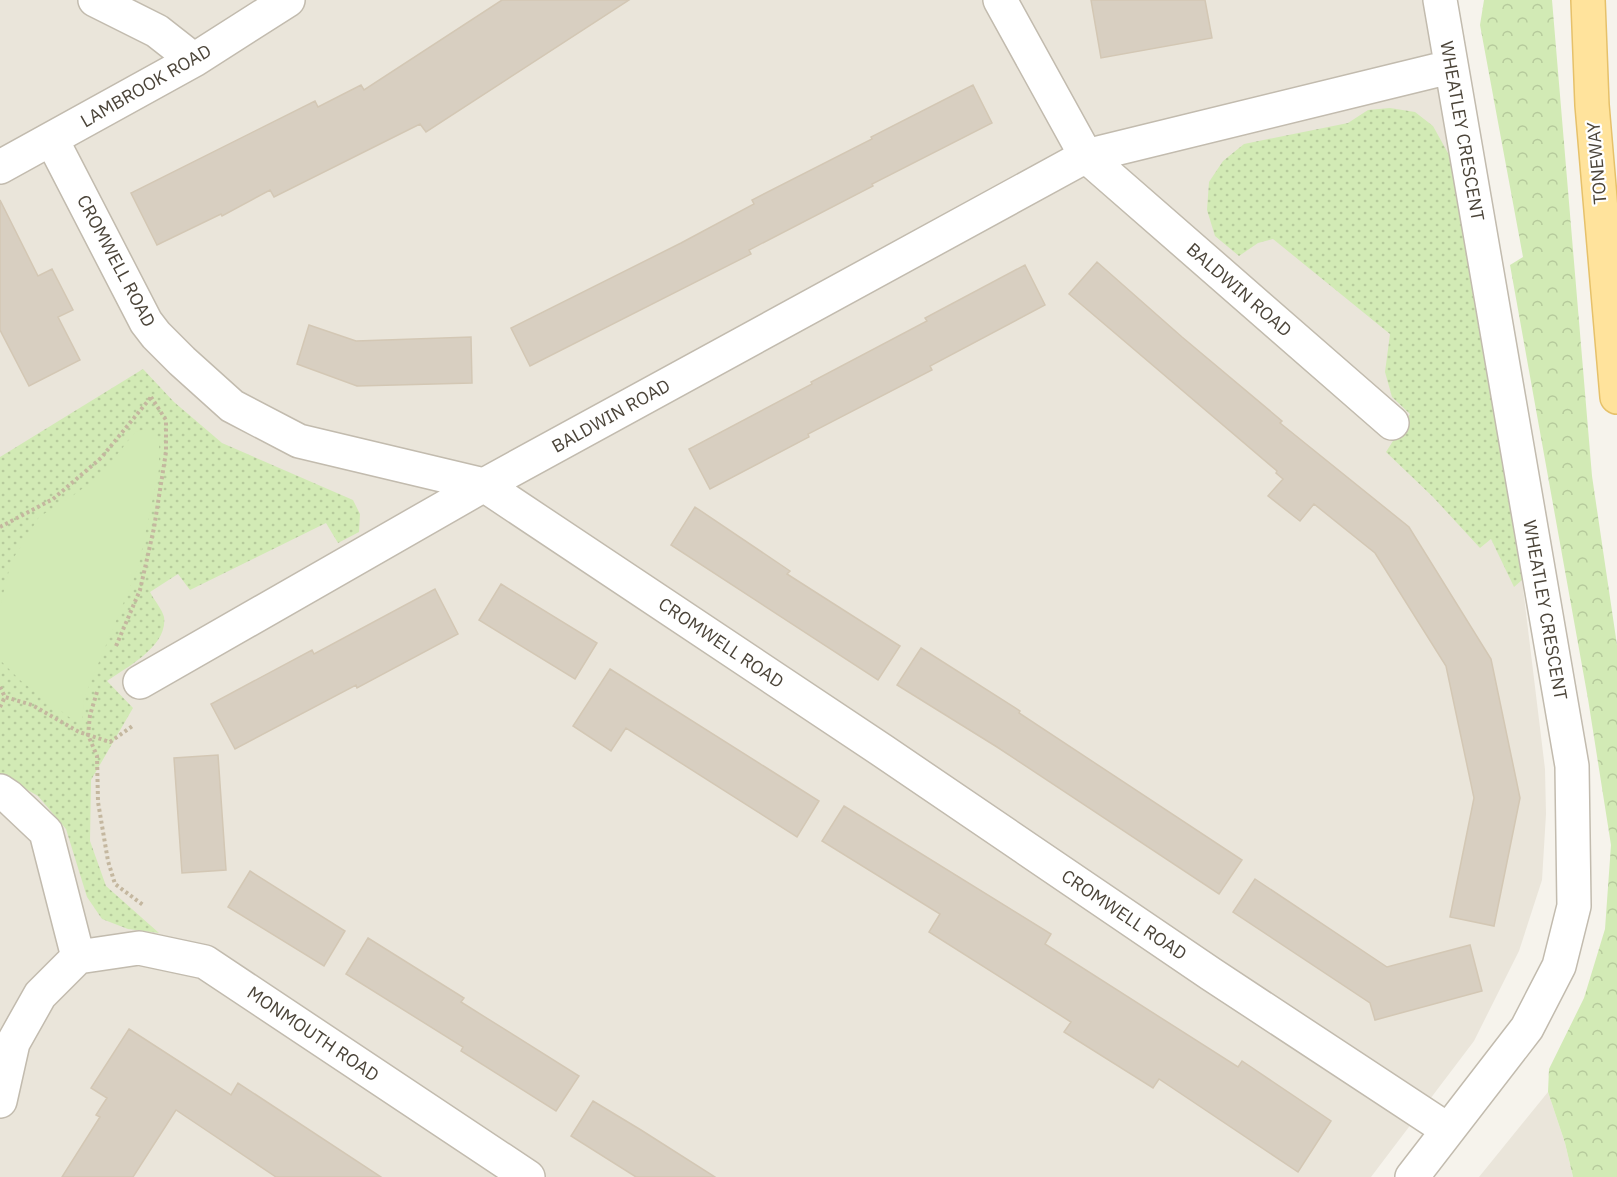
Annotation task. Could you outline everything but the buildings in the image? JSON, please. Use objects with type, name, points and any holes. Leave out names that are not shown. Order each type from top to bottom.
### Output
[{"type":"main road","name":"TONEWAY","points":[[1588,0],[1592,105],[1617,397]]},
{"type":"street","points":[[95,0],[157,31],[194,60]]},
{"type":"street","name":"LAMBROOK ROAD","points":[[0,167],[194,60],[288,0]]},
{"type":"street","name":"BALDWIN ROAD","points":[[1000,0],[1086,156],[1392,423]]},
{"type":"street","name":"WHEATLEY CRESCENT","points":[[1412,1177],[1527,1028],[1559,966],[1574,906],[1572,766],[1440,0]]},
{"type":"street","name":"BALDWIN ROAD","points":[[140,682],[484,485],[1086,156],[1450,67]]},
{"type":"street","name":"CROMWELL ROAD","points":[[52,140],[146,322],[182,360],[232,406],[299,441],[484,485],[884,751],[1211,974],[1449,1130]]},
{"type":"street","points":[[0,791],[46,832],[78,957],[40,995],[13,1043],[0,1101]]},
{"type":"street","name":"MONMOUTH ROAD","points":[[78,957],[139,948],[205,962],[528,1177]]},
{"type":"path","points":[[0,527],[53,499],[101,458],[182,360]]},
{"type":"path","points":[[0,687],[5,697],[32,705],[79,732],[110,742],[141,721],[140,682]]},
{"type":"path","points":[[0,707],[5,697]]},
{"type":"shaded area","points":[[0,0],[1426,0],[1522,580],[1545,769],[1546,814],[1542,880],[1519,951],[1474,1041],[1371,1177],[0,1177]]},
{"type":"shaded area","points":[[1548,1092],[1565,1143],[1573,1177],[1479,1177]]},
{"type":"green space","points":[[1484,0],[1552,0],[1592,476],[1617,645],[1617,1177],[1573,1177],[1565,1143],[1548,1092],[1549,1069],[1584,998],[1605,929],[1611,845],[1588,699],[1510,265],[1523,257],[1480,25]]},
{"type":"green space","points":[[1390,108],[1415,112],[1433,126],[1454,164],[1522,580],[1514,587],[1491,539],[1480,548],[1433,497],[1386,452],[1410,414],[1392,397],[1385,372],[1390,334],[1273,239],[1258,243],[1239,256],[1215,236],[1207,210],[1209,182],[1223,161],[1244,144],[1348,123],[1368,110]]},
{"type":"green space","points":[[143,369],[174,402],[222,443],[353,500],[360,514],[359,532],[338,543],[326,523],[190,590],[178,574],[150,592],[164,617],[164,628],[160,637],[144,655],[107,681],[133,708],[91,780],[90,841],[106,886],[159,933],[128,929],[102,919],[87,897],[66,829],[38,796],[0,774],[0,457]]},
{"type":"green space","points":[[146,429],[159,439],[159,469],[138,568],[84,698],[82,720],[73,720],[21,681],[0,660],[0,607],[11,562],[39,517],[101,475],[135,432]]}]
